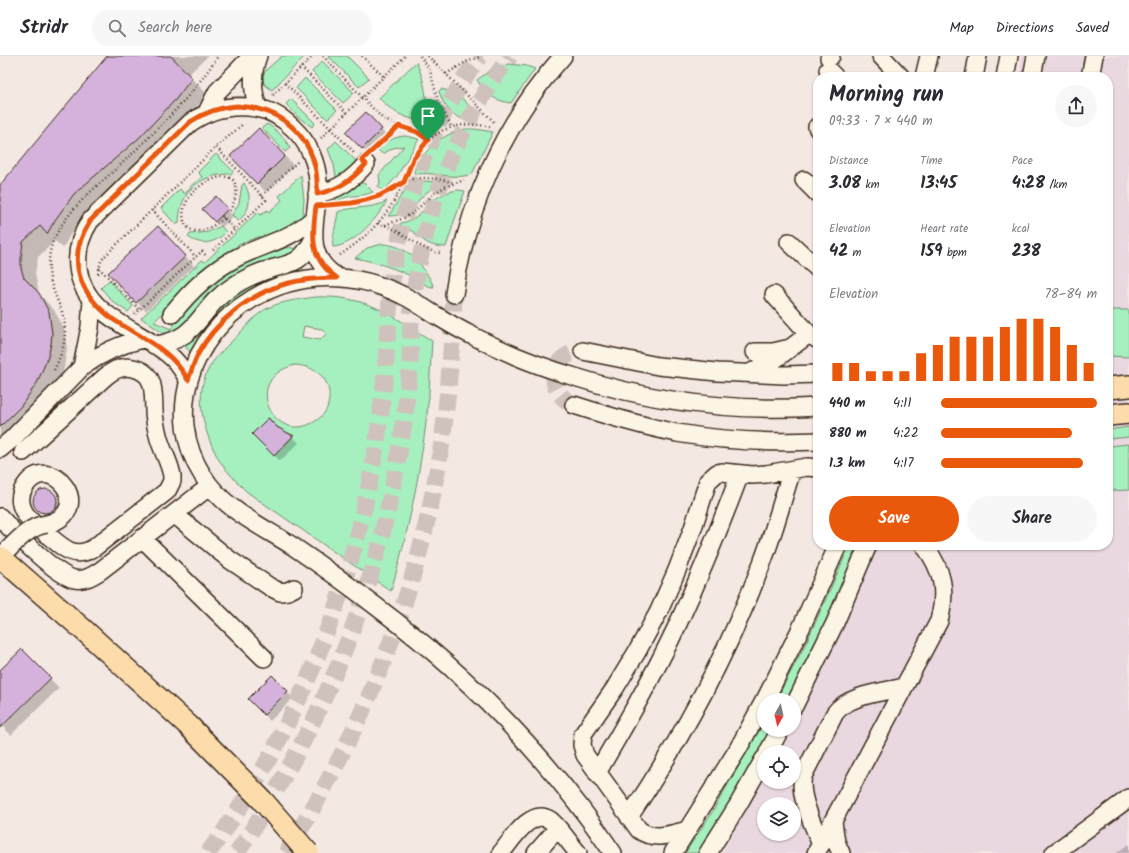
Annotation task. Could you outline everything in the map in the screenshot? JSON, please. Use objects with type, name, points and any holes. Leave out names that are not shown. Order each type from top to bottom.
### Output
[{"type":"main road","points":[[1113,388],[1129,386]]},
{"type":"main road","points":[[1113,415],[1129,413]]},
{"type":"main road","points":[[0,557],[81,627],[188,726],[262,800],[308,853]]},
{"type":"street","points":[[207,112],[217,92],[252,56]]},
{"type":"street","points":[[258,56],[253,73],[253,82],[258,108]]},
{"type":"street","points":[[454,294],[464,244],[473,212],[499,150],[515,120],[533,93],[563,56]]},
{"type":"street","points":[[881,56],[897,72]]},
{"type":"street","points":[[925,72],[928,56]]},
{"type":"street","points":[[975,72],[978,56]]},
{"type":"street","points":[[1006,72],[1009,56]]},
{"type":"street","points":[[1033,72],[1036,56]]},
{"type":"street","points":[[1091,72],[1094,56]]},
{"type":"street","points":[[188,380],[174,359],[106,314],[92,300],[84,289],[81,280],[78,265],[78,249],[85,229],[97,213],[190,122],[207,112],[227,107],[247,106],[258,108],[276,115],[299,133],[305,141],[314,160],[318,182],[313,240],[321,262],[331,274],[337,278]]},
{"type":"street","points":[[317,194],[327,192],[344,184],[351,179],[364,162]]},
{"type":"street","points":[[804,180],[813,189]]},
{"type":"street","points":[[172,314],[194,288],[236,257],[293,234],[314,218]]},
{"type":"street","points":[[0,449],[12,439],[82,367],[91,360],[111,349],[149,342],[173,342],[196,325],[210,306],[230,288],[253,275],[266,270],[287,266],[294,262],[305,253],[313,240]]},
{"type":"street","points":[[789,242],[813,264]]},
{"type":"street","points":[[613,853],[572,795],[545,763],[507,722],[462,678],[381,610],[298,550],[235,510],[210,486],[195,462],[186,436],[184,408],[188,380],[198,354],[221,324],[250,300],[284,284],[319,278],[337,278],[372,283],[389,289],[406,296],[470,335],[504,351],[560,372],[611,388],[685,402],[722,406],[760,408],[813,407]]},
{"type":"street","points":[[774,295],[813,336]]},
{"type":"street","points":[[82,367],[90,327],[92,300]]},
{"type":"street","points":[[755,352],[773,352],[790,348],[813,337]]},
{"type":"street","points":[[750,373],[777,358],[790,348]]},
{"type":"street","points":[[583,351],[658,366],[717,372],[784,375],[813,374]]},
{"type":"street","points":[[0,557],[30,530],[41,525],[54,522],[65,513],[68,507],[68,493],[66,486],[55,477],[48,475],[34,478],[24,488],[21,495],[20,502],[22,509],[26,515],[60,546],[75,553],[86,552],[95,547],[167,491],[172,481],[171,470],[163,452],[156,424],[154,388],[148,376],[130,367],[116,369],[110,372],[23,452]]},
{"type":"street","points":[[54,396],[67,412]]},
{"type":"street","points":[[574,405],[636,424],[686,434],[751,441],[813,441]]},
{"type":"street","points":[[688,830],[660,836],[649,835],[639,830],[597,773],[583,750],[583,734],[638,650],[659,610],[677,570],[693,528],[708,481],[712,476],[722,472],[766,474],[807,467],[813,468]]},
{"type":"street","points":[[629,817],[656,777],[680,736],[704,694],[725,651],[762,562],[778,517],[792,470]]},
{"type":"street","points":[[597,773],[636,705],[676,627],[721,526],[740,474]]},
{"type":"street","points":[[0,517],[14,533],[66,576],[73,579],[87,578],[94,575],[210,486]]},
{"type":"street","points":[[174,514],[230,560],[270,587],[280,592],[288,591],[294,588]]},
{"type":"street","points":[[142,538],[264,658]]},
{"type":"street","points":[[768,693],[801,628],[836,550]]},
{"type":"street","points":[[801,693],[836,623],[866,550]]},
{"type":"street","points":[[818,849],[939,621],[943,601],[943,590],[939,570],[935,560],[928,550]]},
{"type":"street","points":[[818,849],[802,794],[802,782],[806,770],[835,713],[842,704],[852,700],[904,687]]},
{"type":"street","points":[[673,853],[738,749],[757,714]]},
{"type":"street","points":[[708,853],[757,772]]},
{"type":"street","points":[[1054,853],[1129,798]]},
{"type":"street","points":[[501,853],[526,824],[533,818],[538,817],[547,818],[578,853]]},
{"type":"street","points":[[833,822],[836,842],[841,853]]},
{"type":"street","points":[[536,853],[557,829]]},
{"type":"path","points":[[271,97],[313,56]]},
{"type":"path","points":[[323,56],[382,118],[393,124],[417,132],[428,140]]},
{"type":"path","points":[[362,56],[384,77]]},
{"type":"path","points":[[319,140],[405,56]]},
{"type":"path","points":[[420,56],[430,70],[438,101],[451,126]]},
{"type":"path","points":[[428,56],[495,123]]},
{"type":"path","points":[[446,74],[466,62],[482,56]]},
{"type":"path","points":[[301,68],[347,113]]},
{"type":"path","points":[[285,83],[364,162],[399,126]]},
{"type":"path","points":[[97,277],[101,261],[105,256],[216,148],[245,122]]},
{"type":"path","points":[[340,255],[360,241],[378,223],[393,203],[404,182],[413,159],[428,140],[442,130],[451,126],[470,124],[490,127]]},
{"type":"path","points":[[123,326],[202,251],[206,257],[266,200],[216,148]]},
{"type":"path","points":[[262,196],[298,161]]},
{"type":"path","points":[[229,212],[235,198],[236,186],[232,179],[224,177],[205,182],[193,192],[185,205],[182,218],[189,229],[198,231],[214,225],[223,217],[235,230]]},
{"type":"path","points":[[344,204],[379,196],[404,182],[416,179],[442,179],[454,183]]},
{"type":"path","points":[[386,225],[413,213],[436,192],[464,180]]},
{"type":"path","points":[[152,210],[196,257]]},
{"type":"path","points":[[378,223],[394,228],[424,248],[440,253]]},
{"type":"path","points":[[99,268],[140,310]]},
{"type":"shaded area","points":[[1022,56],[1129,56],[1129,853],[722,853],[758,789],[801,789],[801,745],[783,745],[788,737],[801,737],[801,711],[853,607],[877,550],[1113,550],[1113,72],[1020,72]]},
{"type":"green space","points":[[282,56],[305,56],[272,90],[264,84],[262,76],[266,70]]},
{"type":"green space","points":[[328,56],[347,56],[369,78],[359,87]]},
{"type":"green space","points":[[322,61],[354,93],[343,103],[312,72]]},
{"type":"green space","points":[[416,62],[422,76],[425,90],[427,105],[426,121],[406,117],[394,111],[379,98]]},
{"type":"green space","points":[[509,64],[527,66],[535,69],[511,103],[495,99],[483,89],[477,80],[492,69]]},
{"type":"green space","points":[[305,78],[337,110],[327,119],[296,88]]},
{"type":"green space","points":[[441,89],[453,93],[464,100],[472,109],[478,121],[471,121],[453,114],[441,98],[439,91]]},
{"type":"green space","points":[[291,99],[315,123],[312,127],[298,117],[286,104]]},
{"type":"green space","points":[[267,124],[280,134],[288,144],[290,148],[285,152],[262,128]]},
{"type":"green space","points":[[465,129],[493,132],[472,174],[457,176],[415,174],[414,171],[418,163],[434,144],[448,135]]},
{"type":"green space","points":[[405,136],[419,139],[397,176],[384,191],[378,187],[380,183],[379,175],[404,146],[393,148],[383,154],[378,150],[390,140]]},
{"type":"green space","points":[[336,141],[359,164],[337,182],[334,165],[328,149]]},
{"type":"green space","points":[[216,154],[233,171],[231,174],[210,177],[194,186],[183,201],[179,222],[176,225],[161,208],[180,189],[185,194],[193,184],[202,177],[198,172]]},
{"type":"green space","points":[[301,175],[304,199],[301,220],[280,235],[258,237],[237,245],[240,248],[180,294],[154,322],[171,329],[202,291],[232,268],[280,249],[293,248],[295,252],[169,335],[163,333],[141,318],[202,260],[205,262],[258,212],[261,215],[267,210],[269,212],[282,200],[279,196]]},
{"type":"green space","points":[[425,181],[444,183],[427,192],[407,212],[396,216],[388,216],[406,189],[411,185]]},
{"type":"green space","points":[[359,182],[365,184],[373,192],[364,195],[346,197],[337,202],[335,198]]},
{"type":"green space","points":[[244,183],[247,188],[249,203],[246,213],[238,221],[232,215],[239,203],[242,185]]},
{"type":"green space","points":[[458,190],[465,191],[446,247],[431,245],[412,231],[400,225],[401,223],[417,216],[440,196],[448,192]]},
{"type":"green space","points":[[387,201],[378,215],[357,236],[349,242],[333,247],[333,236],[338,212],[375,206]]},
{"type":"green space","points":[[221,226],[226,232],[213,241],[203,243],[188,237],[190,234],[208,232]]},
{"type":"green space","points":[[382,244],[400,248],[414,257],[425,271],[434,287],[427,286],[417,279],[394,269],[355,258],[367,248]]},
{"type":"green space","points":[[300,264],[304,271],[285,275],[268,281],[252,288],[237,298],[211,321],[190,352],[182,343],[221,306],[242,290],[258,281]]},
{"type":"green space","points":[[109,280],[133,306],[128,312],[113,302],[101,288]]},
{"type":"green space","points":[[316,297],[350,299],[378,308],[432,341],[428,405],[421,459],[408,526],[391,591],[247,492],[219,460],[209,440],[203,417],[201,394],[203,383],[209,367],[223,350],[254,318],[263,311],[279,304]],"holes":[[[304,326],[322,329],[326,334],[320,340],[302,337]],[[295,365],[310,368],[322,376],[326,382],[329,396],[327,408],[320,418],[312,423],[298,427],[285,425],[275,417],[269,407],[266,395],[269,382],[279,372]],[[269,418],[280,429],[294,435],[274,456],[252,434]]]},
{"type":"green space","points":[[1113,310],[1129,310],[1129,357],[1113,356]]},
{"type":"green space","points":[[1129,427],[1129,437],[1113,439],[1113,429]]},
{"type":"green space","points":[[1129,444],[1129,490],[1113,491],[1113,446]]},
{"type":"green space","points":[[848,550],[858,550],[816,643],[791,693],[780,693],[807,641]]},
{"type":"green space","points":[[757,734],[757,737],[767,737],[762,745],[757,745],[757,755],[720,820],[697,853],[685,853],[711,814]]},
{"type":"building","points":[[107,56],[171,56],[192,78],[176,99],[139,138],[74,194],[55,220],[47,234],[40,226],[23,242],[21,268],[24,278],[39,293],[49,312],[52,333],[51,344],[48,357],[37,383],[21,406],[0,427],[0,185]]},
{"type":"building","points":[[366,112],[382,129],[362,149],[345,132]]},
{"type":"building","points":[[259,128],[285,156],[257,184],[230,156]]},
{"type":"building","points":[[216,196],[228,209],[215,222],[202,209]]},
{"type":"building","points":[[158,226],[186,256],[136,303],[108,273]]},
{"type":"building","points":[[268,418],[277,427],[293,436],[274,456],[252,434]]},
{"type":"building","points":[[45,489],[50,490],[56,496],[56,506],[50,512],[45,513],[40,512],[34,506],[33,501],[34,496],[40,490]]},
{"type":"building","points":[[22,649],[51,678],[0,728],[0,670]]},
{"type":"building","points":[[272,675],[288,691],[264,715],[248,699]]},
{"type":"tunnel","points":[[208,853],[239,809],[267,762],[315,663],[334,611],[351,558],[365,505],[375,452],[384,382],[393,273],[405,216],[413,187],[435,132],[449,105],[480,56]]},
{"type":"tunnel","points":[[237,853],[293,761],[317,713],[338,665],[357,615],[374,564],[398,459],[408,385],[412,309],[424,240],[444,176],[457,145],[472,114],[510,56]]},
{"type":"tunnel","points":[[286,853],[315,804],[365,706],[386,655],[404,604],[420,551],[432,497],[447,404],[454,294]]},
{"type":"tunnel","points":[[574,405],[564,399],[558,391],[554,382],[554,374],[557,365],[563,358],[572,353],[583,351]]},
{"type":"route","points":[[247,106],[260,108],[284,120],[299,133],[310,149],[314,160],[318,182],[317,194],[336,189],[351,179],[366,164],[362,160],[399,126],[411,129],[428,140],[413,159],[404,182],[379,196],[366,200],[352,203],[316,206],[312,232],[315,247],[321,262],[331,274],[337,278],[301,280],[284,284],[266,291],[250,300],[235,311],[209,338],[198,354],[188,380],[174,359],[106,314],[92,300],[84,289],[78,270],[77,260],[80,239],[90,221],[190,122],[207,112],[227,107],[247,106]]}]
